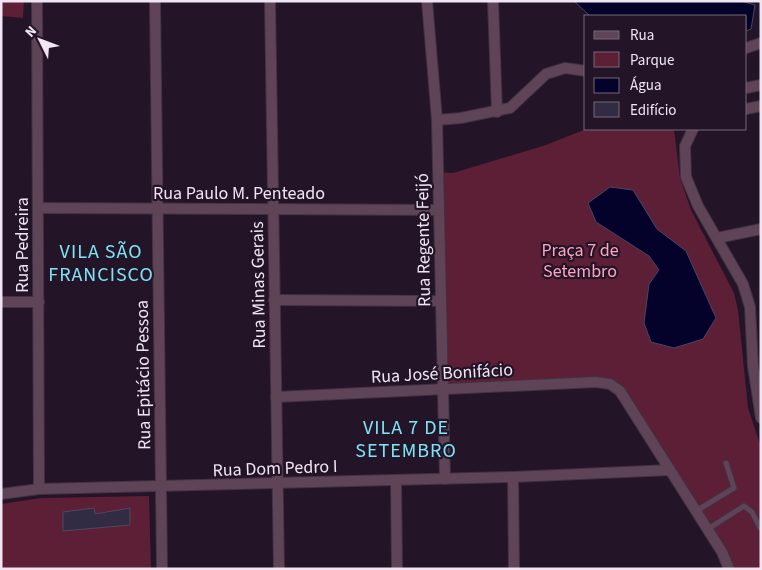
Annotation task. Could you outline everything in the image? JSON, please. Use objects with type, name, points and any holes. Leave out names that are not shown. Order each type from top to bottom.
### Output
[{"type":"street","name":"Rua Pedreira","points":[[37,1],[39,489]]},
{"type":"street","name":"Rua Epitácio Pessoa","points":[[155,1],[162,569]]},
{"type":"street","name":"Rua Minas Gerais","points":[[270,1],[279,569]]},
{"type":"street","name":"Rua Regente Feijó","points":[[427,1],[437,120],[445,479]]},
{"type":"street","points":[[494,1],[496,112]]},
{"type":"street","points":[[747,48],[761,43]]},
{"type":"street","points":[[437,120],[496,112],[510,108],[546,74],[565,68],[584,71]]},
{"type":"street","points":[[747,88],[761,85]]},
{"type":"street","points":[[747,110],[761,106]]},
{"type":"street","points":[[693,130],[685,146],[686,177],[698,206],[743,284],[757,366],[761,418]]},
{"type":"street","name":"Rua Paulo M. Penteado","points":[[38,208],[439,210]]},
{"type":"street","points":[[716,238],[761,228]]},
{"type":"street","points":[[274,300],[441,301]]},
{"type":"street","points":[[1,302],[38,302]]},
{"type":"street","name":"Rua José Bonifácio","points":[[276,397],[596,382],[610,384],[620,391],[670,470]]},
{"type":"street","points":[[670,470],[722,552],[729,569]]},
{"type":"street","name":"Rua Dom Pedro I","points":[[1,494],[39,489],[512,478],[670,470]]},
{"type":"street","points":[[512,478],[514,569]]},
{"type":"street","points":[[396,481],[396,569]]},
{"type":"lane","points":[[696,511],[734,488],[733,478],[726,463]]},
{"type":"lane","points":[[708,529],[744,506],[752,512],[760,528]]},
{"type":"green space","points":[[1,1],[24,1],[23,18],[1,16]]},
{"type":"green space","name":"Praça 7 de Setembro","points":[[584,130],[674,130],[680,178],[691,210],[734,293],[738,310],[748,408],[761,447],[761,569],[732,569],[627,394],[596,380],[445,384],[440,172],[453,173],[546,145]]},
{"type":"green space","points":[[149,496],[151,569],[1,569],[1,504],[41,498]]},
{"type":"water","points":[[574,1],[741,1],[755,5],[751,29],[747,31],[747,15],[589,15]]},
{"type":"water","points":[[610,187],[633,190],[657,229],[686,251],[716,318],[703,339],[674,348],[651,342],[644,323],[649,284],[659,270],[649,256],[596,222],[588,203]]},
{"type":"building","points":[[94,508],[95,514],[130,508],[130,525],[63,531],[63,512]]},
{"type":"district","name":"VILA SÃO FRANCISCO","points":[[101,262]]},
{"type":"district","name":"VILA 7 DE SETEMBRO","points":[[406,438]]}]
